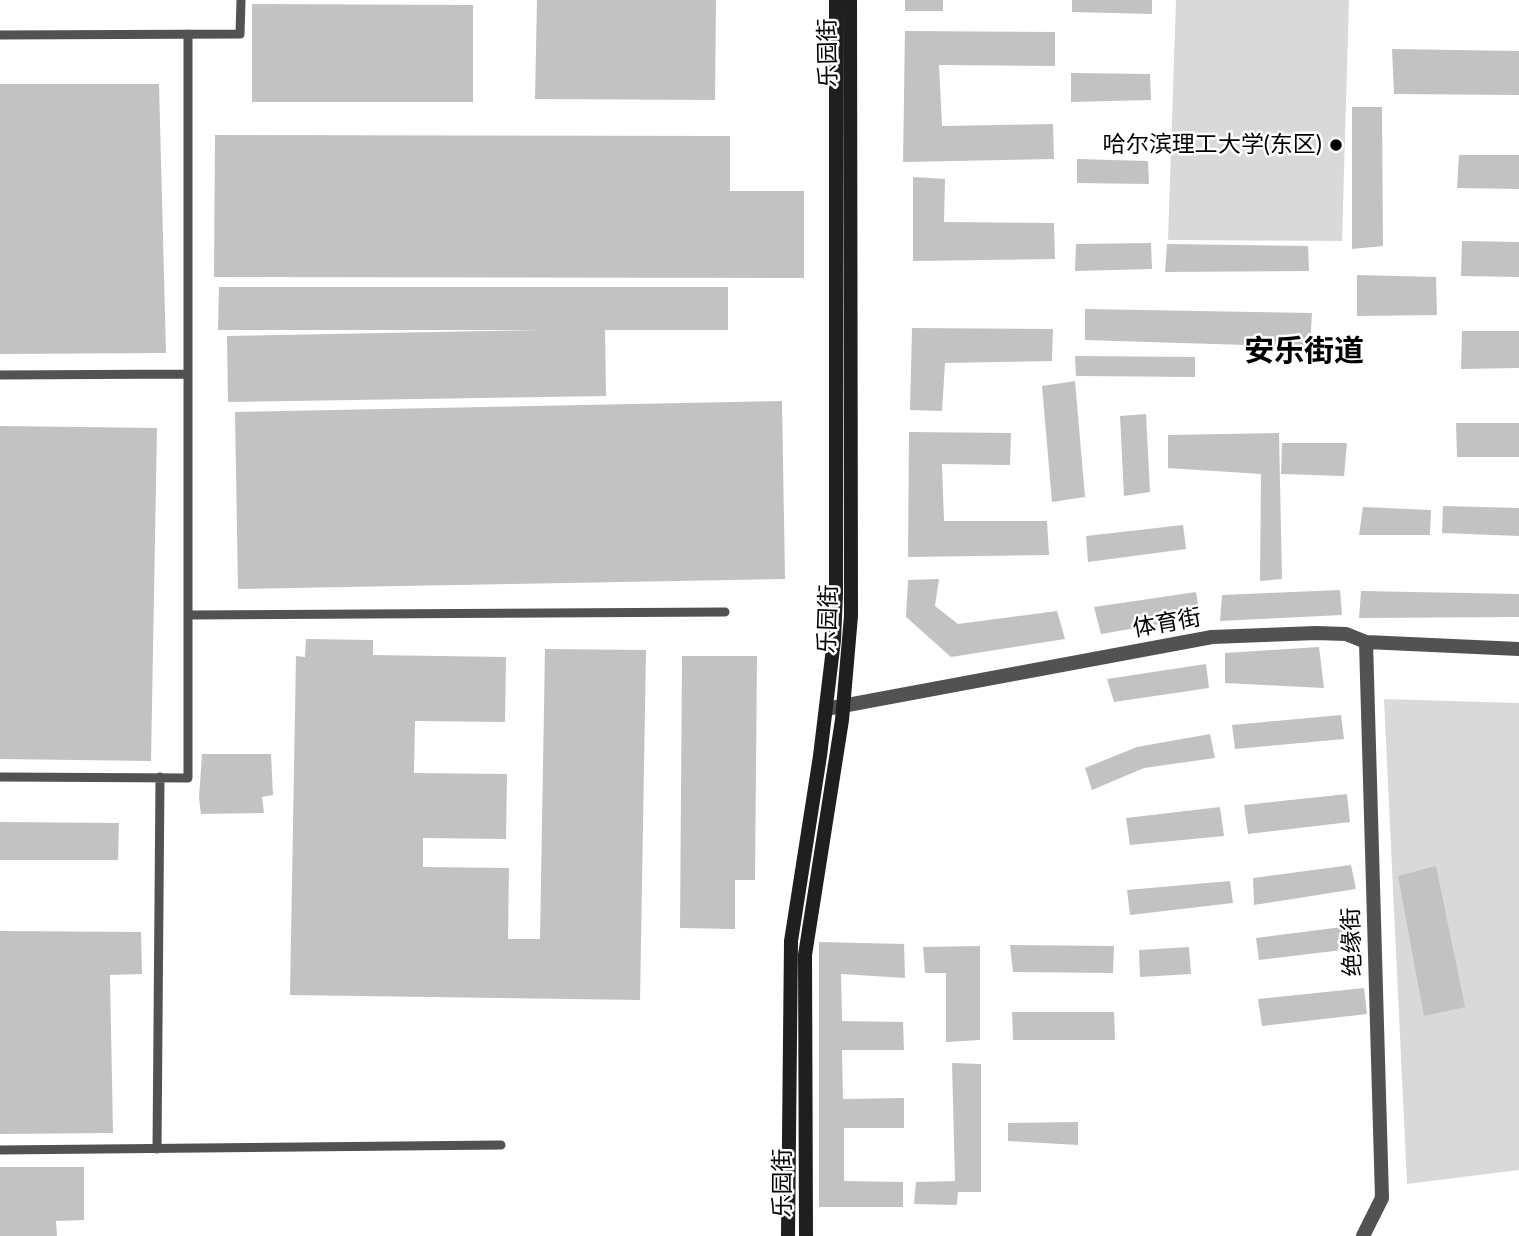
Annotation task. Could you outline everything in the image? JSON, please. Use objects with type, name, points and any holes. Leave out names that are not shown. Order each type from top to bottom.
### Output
[{"type":"main road","name":"乐园街","points":[[788,1236],[791,941],[826,709],[836,594],[836,0]]},
{"type":"main road","name":"乐园街","points":[[806,1236],[806,954],[848,666],[852,571],[850,0]]},
{"type":"street","name":"体育街","points":[[826,709],[1212,637],[1346,634],[1366,642],[1519,649]]},
{"type":"street","name":"绝缘街","points":[[1363,1236],[1382,1198],[1366,642]]},
{"type":"lane","points":[[0,35],[240,34],[241,0]]},
{"type":"lane","points":[[0,777],[188,778],[188,34]]},
{"type":"lane","points":[[0,375],[188,374]]},
{"type":"lane","points":[[190,615],[725,612]]},
{"type":"lane","points":[[157,1149],[160,777]]},
{"type":"lane","points":[[0,1150],[501,1145]]},
{"type":"shaded area","points":[[1176,0],[1349,0],[1342,241],[1168,240]]},
{"type":"shaded area","points":[[1384,699],[1519,703],[1519,1170],[1407,1184]]},
{"type":"building","points":[[537,0],[716,0],[715,100],[535,99]]},
{"type":"building","points":[[905,0],[943,0],[943,11],[905,11]]},
{"type":"building","points":[[1072,0],[1152,0],[1152,14],[1072,12]]},
{"type":"building","points":[[252,4],[473,5],[473,102],[252,102]]},
{"type":"building","points":[[905,31],[1055,32],[1055,66],[939,65],[942,126],[1053,124],[1054,159],[903,162]]},
{"type":"building","points":[[1392,49],[1519,51],[1519,95],[1394,94]]},
{"type":"building","points":[[1071,73],[1150,74],[1151,100],[1071,102]]},
{"type":"building","points":[[0,84],[159,84],[166,353],[0,354]]},
{"type":"building","points":[[1352,107],[1382,107],[1383,246],[1352,249]]},
{"type":"building","points":[[215,135],[730,136],[730,191],[804,191],[804,278],[214,277]]},
{"type":"building","points":[[1459,155],[1519,155],[1519,189],[1457,188]]},
{"type":"building","points":[[1077,159],[1148,161],[1149,184],[1077,183]]},
{"type":"building","points":[[913,177],[945,179],[944,222],[1054,223],[1055,259],[913,261]]},
{"type":"building","points":[[1462,241],[1519,242],[1519,277],[1461,276]]},
{"type":"building","points":[[1151,243],[1152,269],[1075,271],[1076,244]]},
{"type":"building","points":[[1167,244],[1308,246],[1309,271],[1165,272]]},
{"type":"building","points":[[1357,275],[1436,277],[1437,315],[1357,316]]},
{"type":"building","points":[[219,287],[728,287],[728,330],[605,330],[606,396],[228,402],[227,336],[540,330],[218,330]]},
{"type":"building","points":[[1085,309],[1312,313],[1310,347],[1085,340]]},
{"type":"building","points":[[912,328],[1053,329],[1052,361],[945,363],[942,411],[910,410]]},
{"type":"building","points":[[1462,331],[1519,331],[1519,368],[1461,369]]},
{"type":"building","points":[[1075,356],[1195,357],[1195,377],[1076,376]]},
{"type":"building","points":[[1075,381],[1085,497],[1052,502],[1042,386]]},
{"type":"building","points":[[782,401],[785,579],[238,589],[235,412]]},
{"type":"building","points":[[1146,414],[1150,492],[1124,496],[1120,416]]},
{"type":"building","points":[[1456,423],[1519,423],[1519,457],[1457,457]]},
{"type":"building","points":[[0,426],[157,428],[151,761],[0,759]]},
{"type":"building","points":[[909,432],[1011,433],[1010,465],[942,464],[944,521],[1047,521],[1049,555],[908,557]]},
{"type":"building","points":[[1279,433],[1282,579],[1260,581],[1261,474],[1168,468],[1168,435]]},
{"type":"building","points":[[1282,443],[1347,443],[1344,476],[1281,474]]},
{"type":"building","points":[[1443,506],[1519,508],[1519,536],[1442,533]]},
{"type":"building","points":[[1363,507],[1431,510],[1430,535],[1359,535]]},
{"type":"building","points":[[1183,525],[1186,549],[1088,562],[1086,536]]},
{"type":"building","points":[[939,579],[935,606],[958,624],[1057,611],[1065,639],[951,657],[906,617],[908,580]]},
{"type":"building","points":[[1340,590],[1342,615],[1220,621],[1222,595]]},
{"type":"building","points":[[1361,591],[1519,594],[1519,617],[1359,618]]},
{"type":"building","points":[[1196,592],[1200,617],[1101,634],[1094,607]]},
{"type":"building","points":[[306,639],[373,640],[373,655],[506,657],[505,722],[415,721],[414,773],[507,774],[506,839],[423,838],[423,867],[509,868],[508,939],[540,939],[545,649],[646,650],[640,1000],[290,995],[296,656],[305,657]]},
{"type":"building","points":[[1319,647],[1324,688],[1225,683],[1225,653]]},
{"type":"building","points":[[682,656],[757,656],[755,880],[735,880],[735,929],[680,928]]},
{"type":"building","points":[[1206,664],[1209,688],[1114,702],[1107,679]]},
{"type":"building","points":[[1341,715],[1344,739],[1235,749],[1232,725]]},
{"type":"building","points":[[1210,734],[1215,758],[1144,768],[1092,790],[1085,768],[1137,747]]},
{"type":"building","points":[[202,754],[271,754],[273,795],[262,797],[264,813],[201,814],[199,798]]},
{"type":"building","points":[[1347,794],[1350,822],[1248,834],[1244,805]]},
{"type":"building","points":[[1220,807],[1224,836],[1130,845],[1126,818]]},
{"type":"building","points":[[0,822],[119,823],[118,860],[0,860]]},
{"type":"building","points":[[1351,865],[1356,889],[1254,905],[1253,878]]},
{"type":"building","points":[[1436,866],[1465,1007],[1424,1016],[1398,876]]},
{"type":"building","points":[[1230,881],[1233,903],[1130,915],[1127,890]]},
{"type":"building","points":[[1357,925],[1359,948],[1259,960],[1256,938]]},
{"type":"building","points":[[0,931],[141,932],[142,974],[110,975],[113,1133],[0,1134]]},
{"type":"building","points":[[819,942],[904,944],[905,978],[841,974],[842,1021],[903,1022],[904,1050],[842,1050],[843,1099],[904,1098],[904,1128],[844,1128],[844,1181],[903,1182],[903,1207],[819,1207]]},
{"type":"building","points":[[1010,945],[1114,946],[1113,973],[1013,972]]},
{"type":"building","points":[[980,946],[980,1040],[946,1042],[946,973],[925,973],[923,947]]},
{"type":"building","points":[[1189,947],[1191,974],[1140,977],[1139,950]]},
{"type":"building","points":[[1364,988],[1367,1014],[1262,1026],[1258,999]]},
{"type":"building","points":[[1012,1012],[1114,1012],[1115,1040],[1013,1040]]},
{"type":"building","points":[[952,1063],[981,1064],[981,1192],[958,1192],[957,1205],[914,1204],[916,1182],[955,1181]]},
{"type":"building","points":[[1078,1122],[1078,1145],[1008,1141],[1008,1123]]},
{"type":"building","points":[[0,1167],[84,1167],[84,1220],[56,1221],[57,1236],[0,1236]]},
{"type":"place","name":"哈尔滨理工大学(东区)","points":[[1336,145]]},
{"type":"district","name":"安乐街道","points":[[1304,351]]}]
